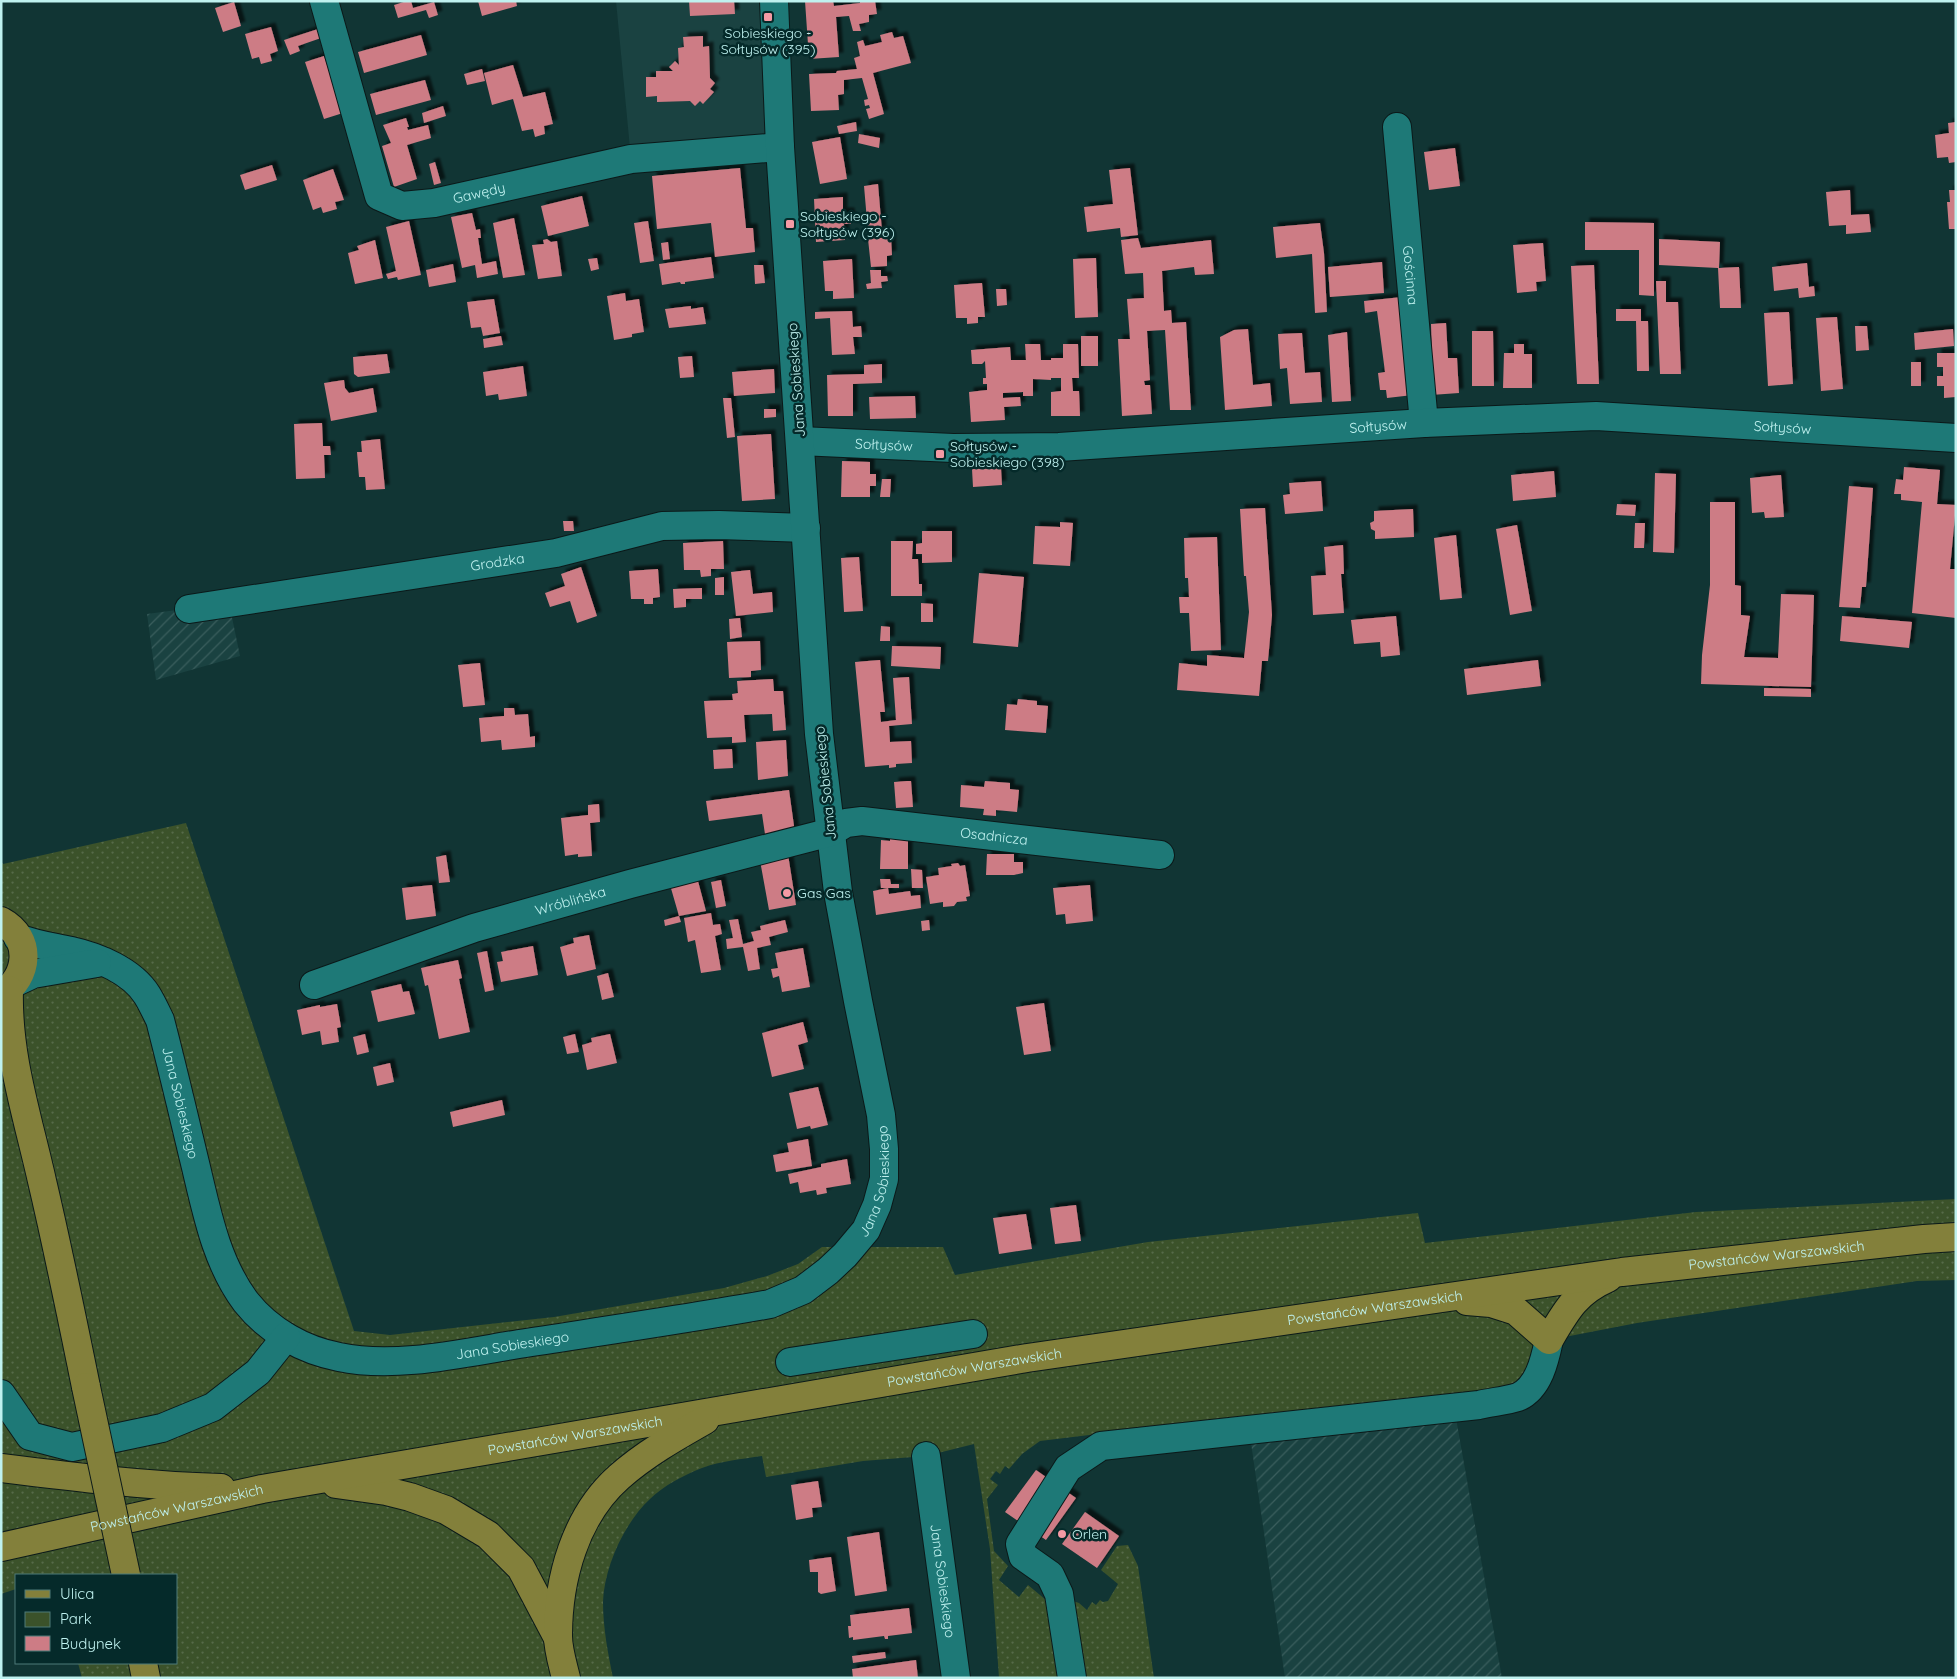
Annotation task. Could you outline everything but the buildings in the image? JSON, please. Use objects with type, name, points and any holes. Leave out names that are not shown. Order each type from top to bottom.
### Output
[{"type":"main road","points":[[10,929],[23,952],[21,973],[9,989],[8,1007],[12,1076]]},
{"type":"main road","points":[[1,1042],[42,1182],[126,1574]]},
{"type":"main road","name":"Powstańców Warszawskich","points":[[1,1547],[262,1490],[1027,1358],[1622,1272],[1924,1239],[1956,1238]]},
{"type":"main road","points":[[1436,1298],[1491,1303],[1516,1311],[1549,1340],[1571,1304],[1591,1285],[1622,1272]]},
{"type":"main road","points":[[566,1678],[558,1638],[560,1600],[567,1564],[574,1542],[601,1496],[619,1478],[642,1460],[717,1412]]},
{"type":"main road","points":[[1,1468],[190,1488],[262,1490]]},
{"type":"main road","points":[[312,1481],[386,1491],[410,1497],[446,1510],[488,1535],[520,1568],[558,1638]]},
{"type":"main road","points":[[143,1664],[146,1678]]},
{"type":"street","name":"Gawędy","points":[[324,1],[379,196],[402,206],[425,205],[631,159],[780,147]]},
{"type":"street","name":"Jana Sobieskiego","points":[[10,929],[32,944],[74,952],[103,962],[128,975],[146,994],[160,1020],[212,1230],[229,1273],[246,1301],[276,1331],[306,1347],[340,1358],[387,1362],[402,1361],[770,1304],[803,1290],[828,1271],[845,1255],[866,1230],[877,1205],[884,1179],[884,1149],[881,1115],[838,892],[819,734],[780,147],[774,1]]},
{"type":"street","name":"Gościnna","points":[[1397,127],[1424,423]]},
{"type":"street","name":"Sołtysów","points":[[800,440],[954,448],[1059,447],[1424,423],[1596,416],[1956,438]]},
{"type":"street","name":"Grodzka","points":[[189,609],[556,553],[662,526],[806,528]]},
{"type":"street","name":"Osadnicza","points":[[831,832],[846,823],[862,821],[1160,855]]},
{"type":"street","name":"Wróblińska","points":[[314,985],[474,928],[630,884],[831,832]]},
{"type":"street","points":[[9,989],[33,974],[103,962]]},
{"type":"street","points":[[790,1362],[973,1334]]},
{"type":"street","points":[[1,1394],[30,1436],[72,1447],[162,1428],[213,1407],[258,1372],[286,1337]]},
{"type":"street","points":[[1072,1678],[1059,1594],[1050,1575],[1023,1556],[1020,1544],[1068,1468],[1100,1446],[1479,1405],[1519,1396],[1532,1385],[1544,1364],[1549,1340]]},
{"type":"street","name":"Jana Sobieskiego","points":[[926,1456],[956,1678]]},
{"type":"shaded area","points":[[616,1],[774,1],[780,147],[631,159]]},
{"type":"shaded area","points":[[229,603],[240,656],[156,680],[147,614]]},
{"type":"shaded area","points":[[1454,1407],[1502,1678],[1285,1678],[1249,1429]]},
{"type":"green space","points":[[186,823],[354,1331],[390,1335],[554,1317],[724,1288],[767,1276],[798,1264],[822,1247],[943,1247],[955,1275],[1148,1242],[1418,1213],[1425,1243],[1696,1212],[1956,1199],[1956,1280],[1917,1281],[1637,1323],[1549,1340],[1519,1396],[1122,1431],[1040,1441],[1022,1454],[1009,1469],[1005,1466],[1000,1474],[996,1471],[990,1479],[998,1485],[987,1499],[994,1551],[1008,1566],[999,1580],[1019,1597],[1028,1585],[1046,1600],[1049,1607],[1061,1678],[999,1678],[990,1549],[974,1444],[926,1456],[863,1461],[766,1477],[762,1456],[732,1460],[702,1468],[667,1485],[650,1499],[632,1520],[617,1547],[607,1575],[603,1612],[613,1678],[82,1678],[78,1664],[178,1664],[178,1574],[15,1574],[15,1589],[1,1594],[1,861],[3,864]]},
{"type":"green space","points":[[1128,1545],[1138,1566],[1154,1678],[1083,1678],[1073,1601],[1079,1603],[1087,1610],[1092,1602],[1096,1605],[1100,1600],[1103,1602],[1108,1601],[1118,1584],[1101,1570],[1117,1546]]},
{"type":"place","name":"Sobieskiego - Sołtysów (395)","points":[[768,17]]},
{"type":"place","name":"Sobieskiego - Sołtysów (396)","points":[[790,224]]},
{"type":"place","name":"Sołtysów - Sobieskiego (398)","points":[[940,454]]},
{"type":"place","name":"Gas Gas","points":[[787,893]]},
{"type":"place","name":"Orlen","points":[[1062,1534]]}]
